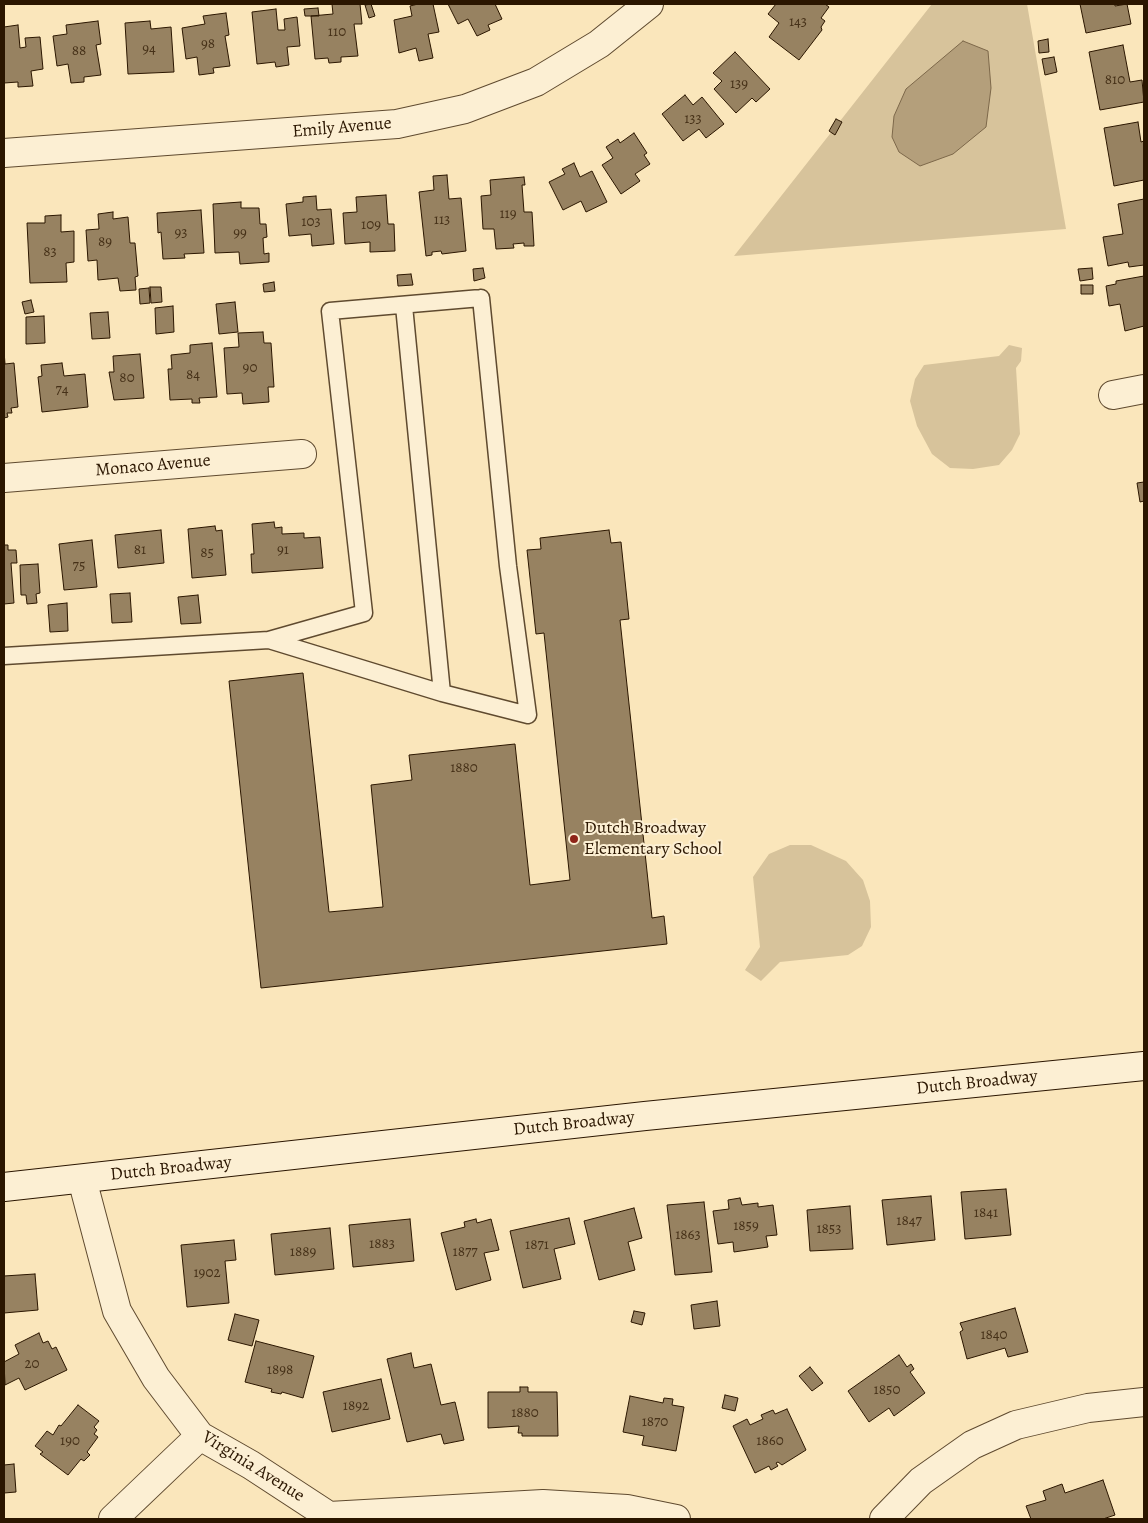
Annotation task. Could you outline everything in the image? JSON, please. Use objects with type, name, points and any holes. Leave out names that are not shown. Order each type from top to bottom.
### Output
[{"type":"street","name":"Emily Avenue","points":[[4,154],[397,124],[465,109],[536,82],[599,44],[650,4]]},
{"type":"street","points":[[1113,395],[1144,389]]},
{"type":"street","name":"Monaco Avenue","points":[[4,478],[302,454]]},
{"type":"street","name":"Dutch Broadway","points":[[4,1187],[645,1116],[1144,1068]]},
{"type":"street","name":"Virginia Avenue","points":[[82,1179],[117,1311],[156,1378],[200,1436],[251,1465],[330,1518],[542,1504],[626,1509],[676,1519]]},
{"type":"street","points":[[884,1519],[922,1481],[972,1445],[1016,1425],[1088,1408],[1144,1402]]},
{"type":"street","points":[[113,1519],[200,1436]]},
{"type":"lane","points":[[4,656],[269,640],[364,613],[330,312],[481,298],[508,566],[528,715],[442,693],[269,640]]},
{"type":"lane","points":[[404,306],[442,693]]},
{"type":"shaded area","points":[[932,4],[1027,4],[1066,229],[734,256]]},
{"type":"shaded area","points":[[963,41],[988,51],[991,88],[986,127],[953,154],[920,166],[899,152],[892,137],[894,116],[906,89]]},
{"type":"shaded area","points":[[1009,345],[1022,348],[1021,361],[1016,368],[1020,434],[1012,450],[999,465],[973,469],[950,468],[932,454],[917,426],[910,401],[915,379],[924,365],[999,356]]},
{"type":"shaded area","points":[[790,845],[811,845],[846,861],[863,880],[870,901],[871,927],[862,946],[848,955],[780,962],[761,981],[745,970],[760,947],[753,877],[769,854]]},
{"type":"building","points":[[332,4],[360,4],[362,24],[354,24],[358,56],[341,57],[341,62],[329,63],[328,58],[315,59],[311,16],[333,14]]},
{"type":"building","points":[[371,4],[375,16],[369,18],[365,5]]},
{"type":"building","points":[[433,4],[439,32],[428,34],[433,58],[419,61],[416,48],[399,53],[394,20],[412,16],[410,6]]},
{"type":"building","points":[[448,4],[495,4],[502,19],[488,25],[490,30],[477,36],[468,19],[458,24]]},
{"type":"building","points":[[776,4],[825,4],[829,7],[821,18],[825,21],[821,27],[822,30],[799,60],[769,37],[779,23],[768,14]]},
{"type":"building","points":[[1080,4],[1115,4],[1115,6],[1127,4],[1131,24],[1086,33]]},
{"type":"building","points":[[318,8],[319,16],[305,16],[304,9]]},
{"type":"building","points":[[276,9],[278,30],[285,30],[284,19],[297,17],[300,46],[287,47],[289,65],[276,67],[275,62],[257,64],[252,12]]},
{"type":"building","points":[[226,13],[229,35],[225,36],[230,66],[213,68],[214,73],[199,75],[197,57],[186,59],[182,28],[205,24],[203,16]]},
{"type":"building","points":[[98,21],[101,44],[96,45],[101,75],[84,77],[84,82],[71,83],[68,64],[57,66],[53,36],[67,34],[66,25]]},
{"type":"building","points":[[150,21],[151,29],[171,27],[174,72],[128,74],[125,23]]},
{"type":"building","points":[[18,25],[20,48],[26,47],[25,38],[40,37],[43,69],[31,71],[33,86],[18,87],[18,82],[4,83],[4,27]]},
{"type":"building","points":[[1048,39],[1049,52],[1039,53],[1038,41]]},
{"type":"building","points":[[1123,45],[1130,82],[1142,80],[1144,102],[1100,110],[1089,52]]},
{"type":"building","points":[[735,52],[770,89],[756,102],[752,98],[736,113],[714,89],[722,81],[713,73]]},
{"type":"building","points":[[1054,57],[1057,72],[1045,75],[1042,59]]},
{"type":"building","points":[[685,95],[693,105],[702,97],[724,124],[706,138],[699,129],[683,141],[662,114]]},
{"type":"building","points":[[836,119],[842,122],[835,135],[829,131]]},
{"type":"building","points":[[1138,122],[1141,142],[1144,141],[1144,180],[1114,186],[1104,128]]},
{"type":"building","points":[[634,133],[647,153],[644,155],[650,164],[635,174],[640,181],[621,194],[602,165],[613,158],[606,147],[618,139],[620,143]]},
{"type":"building","points":[[574,163],[580,177],[592,171],[607,202],[586,212],[581,201],[563,210],[549,182],[565,174],[562,169]]},
{"type":"building","points":[[447,175],[449,199],[461,198],[466,251],[442,254],[441,251],[432,252],[432,255],[426,256],[419,192],[434,190],[433,176]]},
{"type":"building","points":[[524,177],[525,185],[522,185],[524,212],[532,212],[534,246],[524,246],[524,243],[513,244],[514,248],[496,249],[494,229],[483,229],[481,196],[491,195],[490,180]]},
{"type":"building","points":[[386,195],[388,224],[394,224],[395,251],[370,252],[370,242],[345,244],[343,213],[357,212],[356,197]]},
{"type":"building","points":[[316,196],[317,210],[331,209],[334,244],[312,246],[311,234],[289,236],[286,204],[303,202],[303,197]]},
{"type":"building","points":[[1144,199],[1144,265],[1129,267],[1128,262],[1108,266],[1103,237],[1123,234],[1118,204]]},
{"type":"building","points":[[241,202],[241,208],[259,208],[260,224],[266,224],[267,237],[263,238],[264,254],[269,253],[269,262],[240,264],[239,252],[215,253],[213,204]]},
{"type":"building","points":[[201,210],[204,253],[184,254],[185,258],[163,259],[161,232],[158,233],[157,213]]},
{"type":"building","points":[[113,212],[113,219],[128,217],[130,243],[135,243],[138,276],[135,277],[136,290],[120,291],[118,278],[98,280],[97,260],[88,261],[86,230],[99,229],[98,214]]},
{"type":"building","points":[[61,215],[61,232],[74,231],[74,262],[66,263],[67,282],[30,283],[27,223],[45,223],[45,216]]},
{"type":"building","points":[[483,268],[485,278],[474,281],[473,269]]},
{"type":"building","points":[[1092,268],[1093,279],[1080,281],[1078,269]]},
{"type":"building","points":[[411,274],[413,285],[398,286],[397,275]]},
{"type":"building","points":[[1144,276],[1144,326],[1125,331],[1120,304],[1109,306],[1106,286],[1116,284],[1116,281]]},
{"type":"building","points":[[274,282],[275,291],[264,292],[263,284]]},
{"type":"building","points":[[1081,285],[1093,285],[1093,294],[1081,294]]},
{"type":"building","points":[[150,287],[161,287],[162,302],[151,303]]},
{"type":"building","points":[[149,288],[150,303],[140,304],[139,289]]},
{"type":"building","points":[[31,300],[34,312],[25,314],[22,302]]},
{"type":"building","points":[[235,302],[238,332],[219,334],[216,304]]},
{"type":"building","points":[[173,306],[174,332],[156,334],[155,308]]},
{"type":"building","points":[[108,312],[110,338],[92,339],[90,313]]},
{"type":"building","points":[[44,316],[45,343],[26,344],[26,317]]},
{"type":"building","points":[[263,332],[264,343],[271,343],[274,387],[268,387],[269,402],[243,404],[242,393],[227,394],[224,348],[239,347],[238,333]]},
{"type":"building","points":[[212,343],[217,397],[199,398],[200,403],[192,403],[192,399],[170,400],[168,369],[172,369],[171,355],[190,353],[190,345]]},
{"type":"building","points":[[4,351],[5,364],[14,363],[18,407],[11,408],[12,413],[7,413],[8,417],[4,418]]},
{"type":"building","points":[[140,354],[144,398],[114,400],[109,372],[114,372],[113,356]]},
{"type":"building","points":[[62,363],[64,376],[85,374],[88,407],[42,412],[38,377],[42,376],[41,365]]},
{"type":"building","points":[[1144,482],[1144,501],[1140,502],[1137,483]]},
{"type":"building","points":[[274,522],[275,528],[282,527],[282,534],[304,533],[304,538],[320,537],[323,568],[252,573],[251,554],[254,554],[252,524]]},
{"type":"building","points":[[215,526],[216,531],[222,530],[226,575],[192,578],[188,529]]},
{"type":"building","points":[[161,530],[164,563],[118,568],[115,535]]},
{"type":"building","points":[[609,530],[611,543],[621,542],[629,619],[620,620],[652,918],[664,916],[667,944],[261,988],[229,681],[303,673],[329,912],[383,907],[371,785],[412,780],[409,755],[515,744],[530,885],[570,880],[544,633],[536,634],[527,550],[541,549],[540,538]]},
{"type":"building","points":[[92,540],[97,587],[64,590],[59,544]]},
{"type":"building","points":[[4,545],[8,545],[8,550],[16,550],[17,563],[11,563],[14,603],[4,604]]},
{"type":"building","points":[[38,564],[40,593],[36,594],[37,603],[27,604],[26,595],[21,595],[20,565]]},
{"type":"building","points":[[130,593],[132,622],[112,623],[110,594]]},
{"type":"building","points":[[198,595],[201,623],[181,624],[178,597]]},
{"type":"building","points":[[67,603],[68,631],[50,632],[48,605]]},
{"type":"building","points":[[1006,1189],[1011,1235],[965,1239],[961,1192]]},
{"type":"building","points":[[931,1196],[935,1240],[887,1245],[882,1200]]},
{"type":"building","points":[[740,1198],[742,1205],[758,1203],[758,1207],[773,1205],[777,1235],[766,1236],[768,1247],[734,1252],[733,1242],[718,1244],[713,1211],[729,1209],[728,1200]]},
{"type":"building","points":[[704,1202],[712,1272],[675,1275],[667,1205]]},
{"type":"building","points":[[850,1206],[853,1249],[810,1251],[807,1210]]},
{"type":"building","points":[[634,1208],[642,1238],[628,1242],[635,1270],[599,1280],[584,1221]]},
{"type":"building","points":[[569,1218],[575,1244],[554,1249],[561,1279],[523,1288],[510,1231]]},
{"type":"building","points":[[410,1219],[414,1261],[353,1267],[349,1225]]},
{"type":"building","points":[[476,1219],[477,1223],[491,1219],[499,1250],[484,1253],[491,1280],[456,1290],[441,1233],[465,1227],[464,1222]]},
{"type":"building","points":[[330,1228],[334,1269],[275,1275],[271,1234]]},
{"type":"building","points":[[234,1240],[236,1260],[225,1261],[229,1303],[187,1307],[181,1245]]},
{"type":"building","points":[[35,1274],[38,1310],[4,1313],[4,1276]]},
{"type":"building","points":[[717,1301],[720,1326],[694,1329],[691,1305]]},
{"type":"building","points":[[1015,1308],[1028,1352],[1008,1357],[1005,1348],[967,1359],[960,1332],[963,1330],[960,1323]]},
{"type":"building","points":[[634,1311],[645,1313],[642,1325],[631,1322]]},
{"type":"building","points":[[235,1314],[259,1320],[252,1346],[228,1340]]},
{"type":"building","points":[[39,1333],[43,1343],[48,1341],[52,1349],[56,1347],[67,1370],[25,1390],[19,1378],[5,1385],[4,1362],[19,1354],[15,1345]]},
{"type":"building","points":[[256,1341],[314,1356],[303,1398],[282,1392],[281,1394],[271,1392],[272,1389],[245,1382]]},
{"type":"building","points":[[411,1353],[414,1368],[431,1364],[441,1405],[455,1402],[464,1440],[444,1444],[441,1434],[407,1442],[387,1359]]},
{"type":"building","points":[[899,1355],[907,1367],[911,1364],[914,1369],[910,1372],[925,1393],[894,1416],[889,1408],[869,1422],[848,1391]]},
{"type":"building","points":[[810,1367],[823,1383],[812,1391],[799,1376]]},
{"type":"building","points":[[381,1379],[390,1419],[332,1432],[323,1392]]},
{"type":"building","points":[[520,1387],[528,1387],[528,1392],[557,1392],[558,1436],[522,1436],[522,1433],[518,1433],[519,1426],[488,1428],[488,1392],[520,1392]]},
{"type":"building","points":[[725,1395],[738,1398],[735,1411],[722,1408]]},
{"type":"building","points":[[630,1396],[663,1403],[664,1398],[673,1399],[672,1405],[684,1407],[676,1451],[642,1445],[644,1436],[623,1432]]},
{"type":"building","points":[[78,1405],[99,1421],[94,1427],[97,1430],[94,1434],[98,1437],[87,1452],[90,1455],[84,1461],[81,1459],[68,1475],[40,1454],[43,1452],[35,1446],[47,1431],[53,1435],[59,1425],[61,1426]]},
{"type":"building","points":[[787,1409],[806,1450],[782,1465],[778,1462],[776,1463],[778,1466],[771,1470],[769,1466],[755,1473],[733,1426],[747,1419],[750,1425],[763,1419],[761,1415],[773,1410],[775,1414]]},
{"type":"building","points":[[14,1464],[16,1492],[4,1493],[4,1465]]},
{"type":"building","points":[[1103,1480],[1115,1515],[1103,1519],[1031,1519],[1026,1506],[1046,1500],[1043,1491],[1062,1484],[1065,1493]]},
{"type":"place","name":"Dutch Broadway Elementary School","points":[[574,839]]}]
